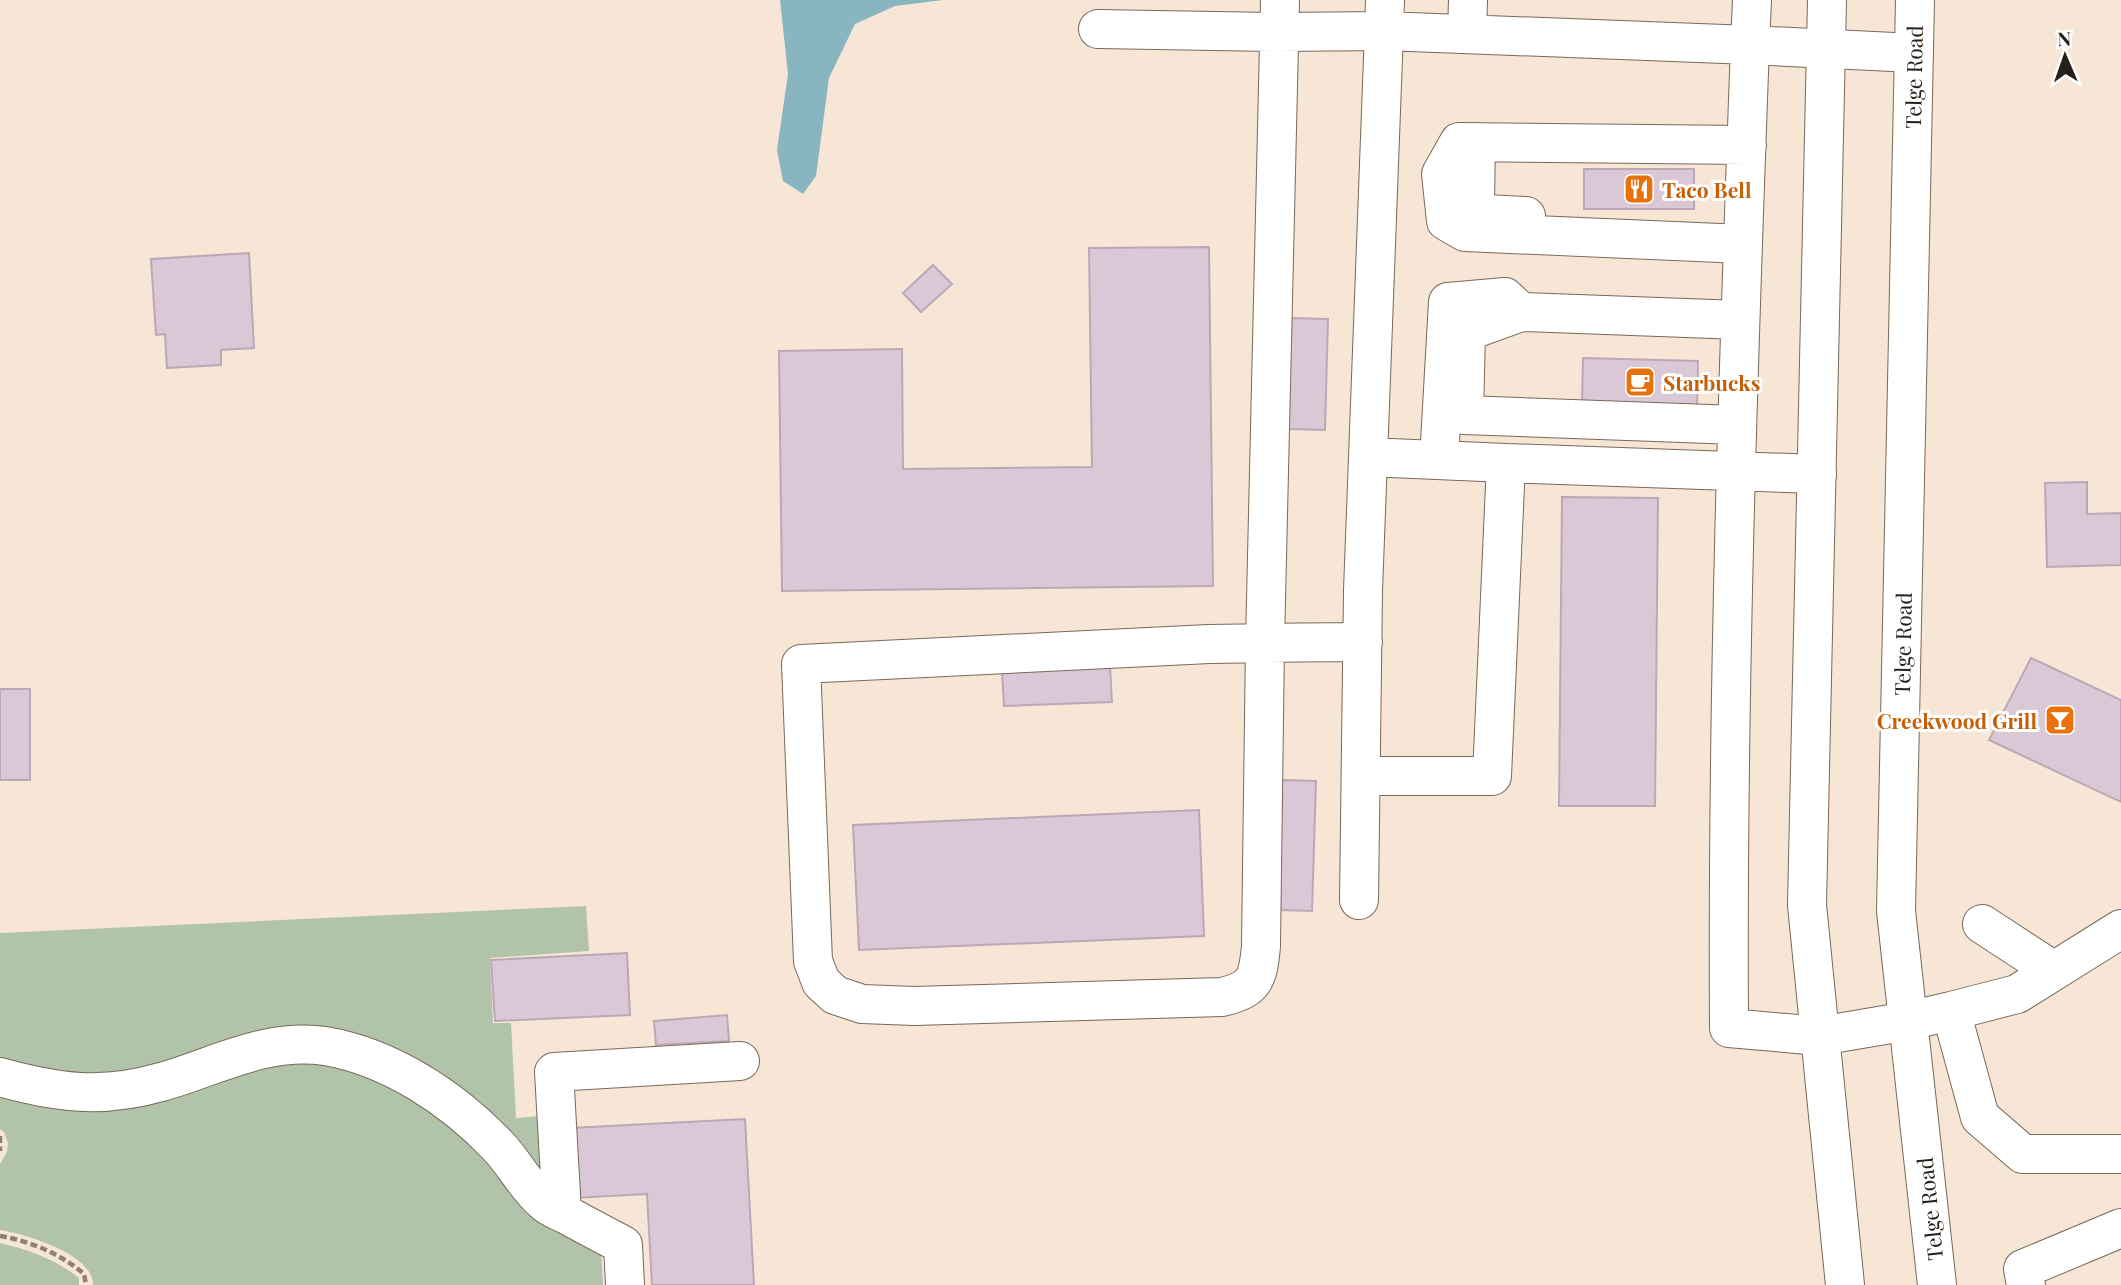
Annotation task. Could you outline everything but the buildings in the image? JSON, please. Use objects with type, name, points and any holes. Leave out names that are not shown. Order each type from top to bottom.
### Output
[{"type":"main road","points":[[1752,0],[1735,469],[1728,833],[1729,1028],[1820,1036],[1951,1011],[2017,994],[2121,929]]},
{"type":"main road","points":[[1827,0],[1807,905],[1845,1285]]},
{"type":"main road","name":"Telge Road","points":[[1915,0],[1896,911],[1937,1285]]},
{"type":"main road","points":[[1098,29],[1279,16],[1468,17],[1750,45],[1914,53]]},
{"type":"main road","points":[[1279,16],[1265,643],[1261,946],[1258,975],[1243,992],[1223,997],[914,1006],[862,1004],[835,995],[821,982],[813,961],[801,664],[1196,644],[1265,643],[1363,642]]},
{"type":"main road","points":[[1359,900],[1368,457],[1385,16]]},
{"type":"main road","points":[[1744,234],[1465,232],[1446,221],[1441,174],[1468,142],[1746,145]]},
{"type":"main road","points":[[1439,460],[1448,302],[1505,297],[1521,312]]},
{"type":"main road","points":[[1737,425],[1464,415],[1466,332],[1521,312],[1740,320]]},
{"type":"main road","points":[[1368,457],[1817,474]]},
{"type":"main road","points":[[1361,776],[1492,776],[1506,463]]},
{"type":"main road","points":[[1982,924],[2054,971]]},
{"type":"main road","points":[[1951,1011],[1980,1117],[2023,1154],[2121,1154]]},
{"type":"main road","points":[[0,1077],[70,1093],[121,1090],[162,1082],[257,1050],[283,1045],[313,1044],[382,1063],[446,1100],[497,1145],[544,1203],[623,1245],[625,1285]]},
{"type":"main road","points":[[562,1212],[554,1072],[740,1061]]},
{"type":"main road","points":[[2026,1285],[2023,1269],[2121,1227]]},
{"type":"path","points":[[0,1136],[0,1151]]},
{"type":"path","points":[[0,1236],[40,1247],[75,1266],[84,1274],[86,1285]]},
{"type":"green space","points":[[586,906],[589,951],[490,958],[493,1023],[511,1023],[516,1118],[541,1116],[546,1190],[367,1046],[114,1082],[0,1067],[0,933]]},
{"type":"green space","points":[[272,1055],[400,1081],[601,1249],[603,1285],[93,1285],[90,1274],[71,1255],[41,1241],[0,1230],[0,1164],[7,1152],[8,1143],[0,1129],[0,1085]]},
{"type":"green space","points":[[0,1243],[51,1260],[79,1278],[79,1285],[0,1285]]},
{"type":"water","points":[[780,0],[943,0],[895,6],[855,24],[829,78],[816,176],[803,194],[783,181],[777,150],[788,74]]},
{"type":"place","name":"Taco Bell","points":[[1639,189]]},
{"type":"place","name":"Starbucks","points":[[1640,382]]},
{"type":"place","name":"Creekwood Grill","points":[[2060,720]]}]
